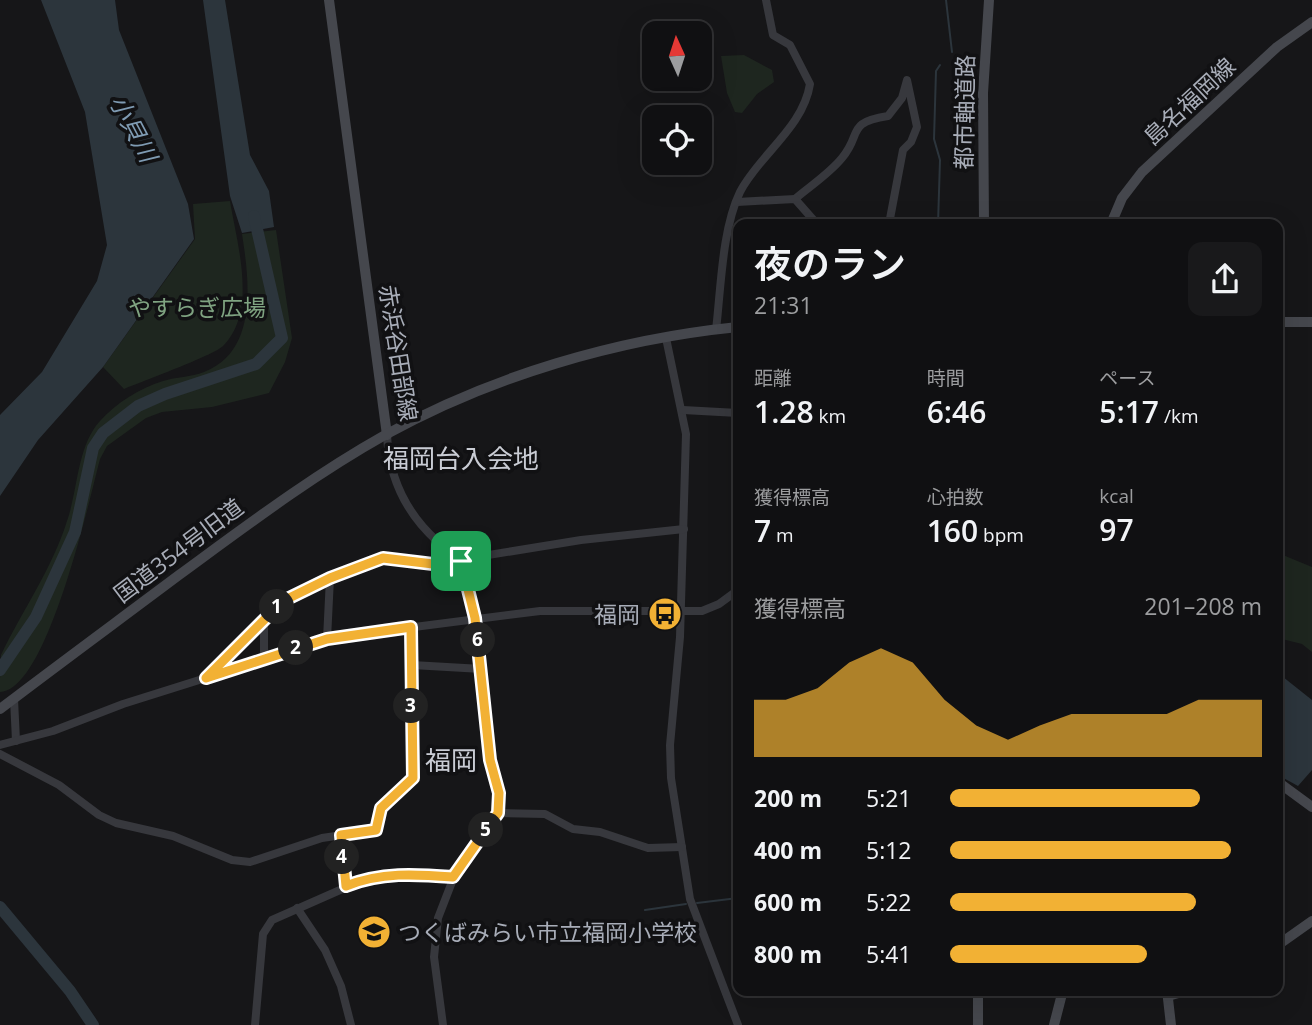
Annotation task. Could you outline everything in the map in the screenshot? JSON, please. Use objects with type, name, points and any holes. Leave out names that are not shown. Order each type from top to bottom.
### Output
[{"type":"main road","name":"赤浜谷田部線","points":[[329,0],[387,435],[471,396],[533,372],[586,356],[666,338],[733,328]]},
{"type":"main road","name":"都市軸道路","points":[[984,219],[983,93],[989,0]]},
{"type":"main road","name":"島名福岡線","points":[[1113,219],[1122,198],[1142,173],[1276,47],[1310,27]]},
{"type":"main road","points":[[1283,322],[1312,322]]},
{"type":"main road","name":"国道354号旧道","points":[[0,709],[285,497],[387,435]]},
{"type":"main road","points":[[1283,786],[1312,807]]},
{"type":"main road","points":[[1283,941],[1312,921]]},
{"type":"main road","points":[[978,996],[978,1025]]},
{"type":"main road","points":[[1054,1025],[1061,996]]},
{"type":"main road","points":[[1168,996],[1171,1025]]},
{"type":"street","points":[[733,219],[737,202],[750,177],[784,135],[810,84],[794,51],[773,35],[766,0]]},
{"type":"street","points":[[737,202],[794,199],[840,161],[857,128],[863,122],[888,116],[902,98],[907,80],[916,127],[911,142],[903,150],[891,219]]},
{"type":"street","points":[[794,199],[812,219]]},
{"type":"street","points":[[716,330],[725,255],[733,220]]},
{"type":"street","points":[[666,338],[686,434],[681,612],[670,762],[696,919],[738,1025]]},
{"type":"street","points":[[683,410],[733,414]]},
{"type":"street","points":[[387,435],[390,465],[407,506],[434,538],[461,561],[475,618],[490,760],[499,793],[498,813],[453,877],[438,918],[434,957],[443,1025]]},
{"type":"street","points":[[206,678],[283,601],[330,578],[383,558],[433,564],[581,540],[684,529]]},
{"type":"street","points":[[327,639],[330,578]]},
{"type":"street","points":[[0,745],[327,639],[475,618],[565,610],[681,612],[710,609],[733,593]]},
{"type":"street","points":[[264,622],[264,659]]},
{"type":"street","points":[[0,754],[58,785],[99,815],[116,823],[173,836],[232,860],[250,862],[341,835],[376,830],[381,808],[413,778],[411,627]]},
{"type":"street","points":[[412,664],[482,669]]},
{"type":"street","points":[[13,698],[16,741]]},
{"type":"street","points":[[498,813],[545,814],[573,829],[600,832],[648,848],[682,847]]},
{"type":"street","points":[[341,835],[346,886]]},
{"type":"street","points":[[255,1025],[263,934],[272,920],[346,886],[377,876],[412,873],[453,877]]},
{"type":"street","points":[[297,908],[325,950],[341,986],[351,1025]]},
{"type":"green space","points":[[744,55],[772,70],[774,82],[757,94],[742,113],[735,112],[727,93],[721,56]]},
{"type":"green space","name":"やすらぎ広場","points":[[230,201],[242,276],[240,315],[234,331],[223,346],[216,350],[124,389],[103,367],[195,239],[193,204]]},
{"type":"green space","points":[[276,230],[292,338],[285,362],[269,393],[212,407],[162,412],[146,418],[107,446],[100,459],[64,591],[49,629],[34,661],[17,683],[0,692],[1,655],[61,539],[71,509],[82,455],[92,431],[113,408],[137,392],[163,381],[204,372],[222,362],[234,348],[242,331],[246,312],[247,272],[242,234]]},
{"type":"green space","points":[[1283,555],[1312,567],[1312,652],[1302,644],[1283,639]]},
{"type":"water","name":"小貝川","points":[[41,0],[115,0],[119,30],[188,204],[194,239],[103,367],[38,440],[0,496],[0,415],[42,372],[97,281],[107,245],[85,112]]},
{"type":"water","points":[[203,0],[225,0],[250,155],[269,191],[274,227],[242,233],[230,196]]},
{"type":"water","points":[[1283,677],[1312,700],[1312,770],[1298,786],[1283,778]]},
{"type":"waterway","points":[[946,0],[952,52]]},
{"type":"waterway","points":[[938,219],[940,160],[934,139],[936,71],[940,65]]},
{"type":"waterway","points":[[0,670],[36,617],[75,532],[93,448],[103,433],[138,406],[165,394],[256,364],[282,338],[254,216]]},
{"type":"waterway","points":[[697,903],[733,899]]},
{"type":"waterway","points":[[645,910],[686,904]]},
{"type":"waterway","points":[[0,907],[70,991],[93,1025]]},
{"type":"place","name":"福岡","points":[[665,614]]},
{"type":"place","name":"つくばみらい市立福岡小学校","points":[[374,932]]},
{"type":"district","name":"福岡台入会地","points":[[461,458]]},
{"type":"district","name":"福岡","points":[[451,760]]},
{"type":"route","points":[[383,558],[433,564],[461,561],[480,652],[490,760],[499,793],[498,813],[453,877],[412,873],[365,878],[346,886],[341,835],[376,830],[381,808],[413,778],[411,627],[327,639],[206,678],[215,666],[283,601],[330,578],[383,558]]}]
